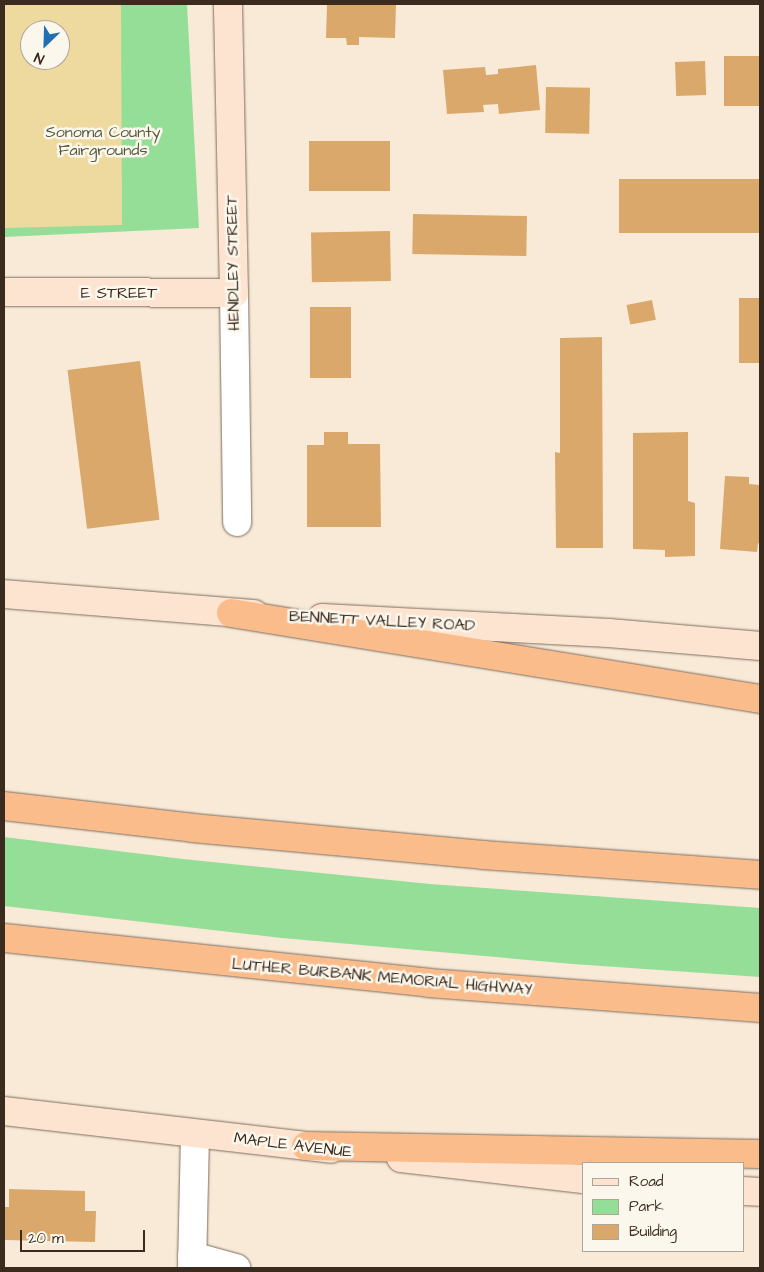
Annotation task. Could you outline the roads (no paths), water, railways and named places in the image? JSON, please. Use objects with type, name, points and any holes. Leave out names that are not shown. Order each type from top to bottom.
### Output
[{"type":"highway","points":[[231,613],[760,699]]},
{"type":"highway","points":[[4,806],[202,829],[434,850],[760,875]]},
{"type":"highway","name":"LUTHER BURBANK MEMORIAL HIGHWAY","points":[[4,938],[429,983],[760,1008]]},
{"type":"highway","points":[[306,1146],[760,1154]]},
{"type":"main road","name":"HENDLEY STREET","points":[[228,4],[234,293]]},
{"type":"main road","name":"E STREET","points":[[4,292],[234,293]]},
{"type":"main road","name":"BENNETT VALLEY ROAD","points":[[4,594],[231,613],[609,633],[760,646]]},
{"type":"main road","name":"MAPLE AVENUE","points":[[4,1111],[582,1179]]},
{"type":"main road","points":[[744,1191],[760,1192]]},
{"type":"street","name":"HENDLEY STREET","points":[[234,293],[238,522]]},
{"type":"street","points":[[195,1134],[192,1262],[236,1268]]},
{"type":"park label","name":"Sonoma County Fairgrounds","points":[[103,141]]}]
